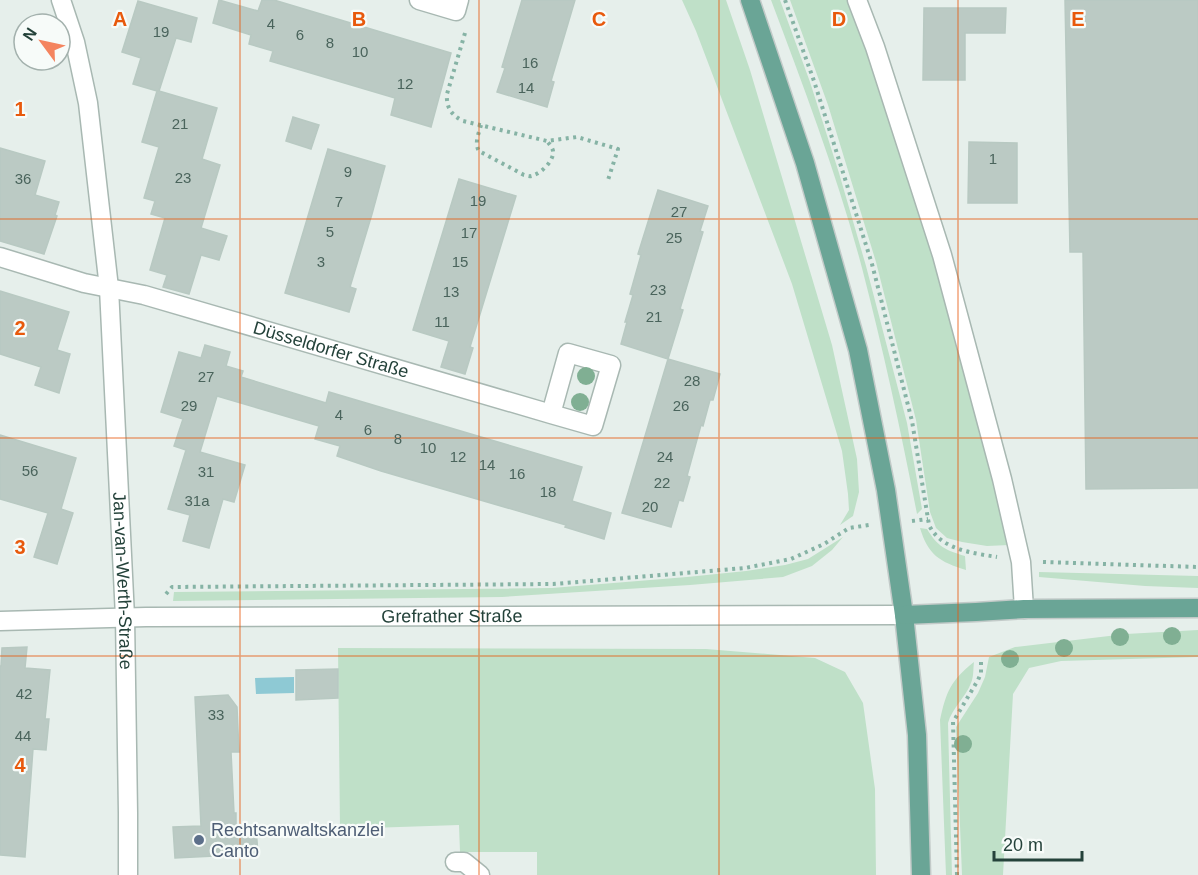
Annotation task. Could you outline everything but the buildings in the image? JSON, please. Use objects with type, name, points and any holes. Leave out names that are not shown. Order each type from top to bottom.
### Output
[{"type":"main road","points":[[750,0],[805,163],[858,350],[886,490],[904,615],[917,735],[921,875]]},
{"type":"main road","points":[[904,615],[1024,609],[1198,608]]},
{"type":"street","name":"Jan-van-Werth-Straße","points":[[62,0],[75,42],[87,103],[109,288],[125,617],[128,875]]},
{"type":"street","points":[[420,0],[458,5]]},
{"type":"street","points":[[856,0],[874,47],[942,255],[1002,479],[1021,562],[1024,609]]},
{"type":"street","points":[[0,257],[84,283],[109,288]]},
{"type":"street","name":"Düsseldorfer Straße","points":[[109,288],[144,295],[551,414]]},
{"type":"street","name":"Grefrather Straße","points":[[0,621],[125,617],[904,615]]},
{"type":"street","points":[[455,862],[464,862],[480,875]]},
{"type":"path","points":[[785,0],[814,81],[872,264],[912,421],[932,531],[951,546],[1021,562],[1198,567]]},
{"type":"path","points":[[458,5],[466,30],[447,94],[447,104],[452,113],[458,118],[481,125],[547,141],[577,137],[618,149],[608,180]]},
{"type":"path","points":[[481,125],[476,142],[479,151],[530,177],[536,175],[550,162],[553,154],[552,147],[547,141]]},
{"type":"path","points":[[146,617],[172,587],[553,584],[745,568],[791,559],[824,544],[849,528],[928,519]]},
{"type":"path","points":[[957,875],[953,728],[955,717],[981,673],[981,661]]},
{"type":"green space","points":[[682,0],[726,0],[750,70],[832,345],[857,459],[859,492],[853,516],[840,525],[849,510],[842,451],[792,284],[696,31]]},
{"type":"green space","points":[[771,0],[780,0],[810,82],[866,266],[907,423],[922,509],[917,514],[870,298],[853,234],[820,133]]},
{"type":"green space","points":[[790,0],[851,0],[938,265],[1003,505],[1009,545],[987,546],[962,542],[947,538],[936,528],[930,512],[916,420],[876,262],[828,105]]},
{"type":"green space","points":[[920,528],[927,529],[943,547],[965,556],[966,570],[936,556],[927,545]]},
{"type":"green space","points":[[843,537],[832,550],[812,566],[783,577],[502,597],[173,601],[174,592],[552,588],[687,577],[785,565],[808,559]]},
{"type":"green space","points":[[1039,572],[1198,576],[1198,588],[1039,577]]},
{"type":"green space","points":[[1198,630],[1198,657],[1061,661],[1029,668],[1013,694],[1003,875],[962,875],[956,727],[978,693],[985,677],[989,657],[1015,647],[1126,634]]},
{"type":"green space","points":[[338,648],[706,649],[815,658],[845,672],[863,703],[875,789],[876,875],[537,875],[537,852],[460,852],[459,825],[340,829]]},
{"type":"green space","points":[[974,662],[971,683],[948,723],[952,875],[946,875],[940,720],[951,687]]},
{"type":"water","points":[[294,677],[294,693],[256,694],[255,678]]},
{"type":"place","name":"Rechtsanwaltskanzlei Canto","points":[[199,840]]}]
